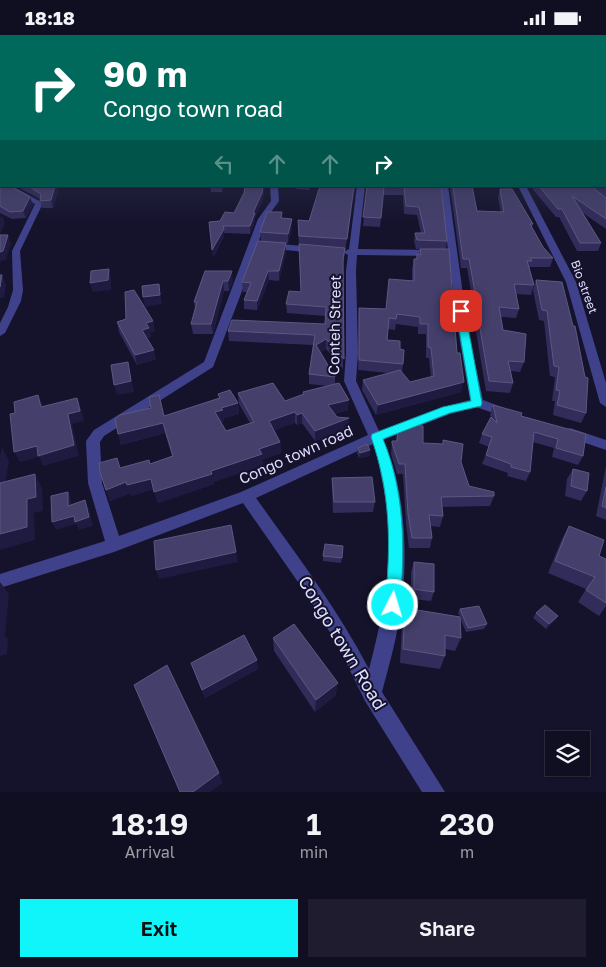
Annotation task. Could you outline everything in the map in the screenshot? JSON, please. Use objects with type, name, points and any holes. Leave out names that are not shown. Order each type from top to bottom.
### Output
[{"type":"street","points":[[0,333],[18,291],[15,263],[16,250],[37,213],[39,203],[8,187]]},
{"type":"street","points":[[114,545],[95,483],[92,441],[99,433],[209,364],[262,219],[275,201],[274,187]]},
{"type":"street","name":"Conteh Street","points":[[361,187],[355,253],[351,271],[352,353],[350,381],[384,455],[395,511],[397,559],[391,620],[372,694]]},
{"type":"street","points":[[444,187],[463,330],[477,403],[523,418]]},
{"type":"street","name":"Bio street","points":[[523,187],[571,282],[606,403]]},
{"type":"street","points":[[252,245],[355,253],[453,254]]},
{"type":"street","name":"Congo town road","points":[[0,581],[114,545],[246,496],[377,437],[447,410],[477,403]]},
{"type":"street","points":[[560,430],[606,445]]},
{"type":"street","name":"Congo town Road","points":[[246,496],[313,590],[343,638],[372,694],[434,792]]},
{"type":"building","points":[[0,187],[12,187],[30,197],[23,211],[10,212],[0,206]]},
{"type":"building","points":[[30,187],[55,187],[51,200],[40,201],[41,194]]},
{"type":"building","points":[[245,187],[263,187],[250,226],[223,226],[224,229],[212,250],[209,222],[220,221],[225,212],[234,213],[244,193]]},
{"type":"building","points":[[320,187],[354,187],[347,239],[299,236],[298,220],[309,221]]},
{"type":"building","points":[[367,187],[384,187],[381,218],[363,217]]},
{"type":"building","points":[[404,187],[441,187],[447,241],[417,240],[415,233],[425,233],[419,207],[406,206]]},
{"type":"building","points":[[453,187],[472,187],[477,211],[504,212],[500,189],[512,189],[533,224],[530,224],[543,247],[553,258],[530,258],[532,261],[527,261],[534,285],[514,284],[519,309],[499,307],[503,330],[526,334],[524,362],[508,361],[513,383],[489,381],[476,305],[471,304],[471,291],[475,292],[469,259],[463,259]]},
{"type":"building","points":[[540,187],[592,187],[606,198],[606,219],[572,196],[601,243],[580,243],[562,209],[558,209]]},
{"type":"building","points":[[267,212],[282,212],[281,218],[292,219],[288,234],[260,232]]},
{"type":"building","points":[[0,235],[8,235],[3,251],[0,252]]},
{"type":"building","points":[[258,241],[286,243],[279,271],[268,271],[257,301],[244,300],[251,283],[242,282]]},
{"type":"building","points":[[299,244],[345,248],[343,259],[344,359],[326,339],[316,345],[335,377],[309,374],[315,335],[228,331],[232,320],[325,324],[326,307],[286,304],[289,291],[301,292]]},
{"type":"building","points":[[420,249],[449,249],[457,353],[460,353],[464,382],[378,405],[363,380],[400,370],[410,382],[434,376],[431,348],[428,347],[428,324],[420,324],[420,317],[397,314],[396,319],[389,318],[387,340],[400,341],[400,349],[404,350],[403,364],[359,360],[359,308],[386,309],[389,279],[414,281],[414,259],[417,259],[417,254],[421,255]]},
{"type":"building","points":[[109,269],[108,280],[90,283],[91,271]]},
{"type":"building","points":[[205,271],[232,271],[228,281],[223,281],[211,324],[191,324],[197,302],[194,302]]},
{"type":"building","points":[[536,280],[562,282],[573,326],[575,326],[585,377],[588,378],[586,413],[557,405],[560,391],[556,390],[559,367],[554,366],[547,311],[542,310]]},
{"type":"building","points":[[159,284],[160,295],[143,297],[142,286]]},
{"type":"building","points":[[134,290],[153,321],[146,323],[149,328],[142,330],[154,350],[135,355],[117,322],[126,319],[125,292]]},
{"type":"building","points":[[128,362],[131,381],[114,385],[111,365]]},
{"type":"building","points":[[273,383],[285,401],[304,394],[303,392],[339,383],[349,400],[328,405],[337,417],[349,418],[315,431],[302,413],[297,415],[295,412],[269,421],[280,442],[259,449],[262,454],[211,471],[212,474],[154,492],[151,479],[127,485],[126,482],[106,490],[99,463],[117,458],[120,468],[149,460],[150,464],[173,456],[163,423],[118,434],[115,419],[120,415],[151,408],[149,397],[159,395],[164,416],[220,398],[218,394],[230,390],[238,403],[221,408],[223,410],[215,412],[226,431],[254,422],[238,393]]},
{"type":"building","points":[[38,395],[41,407],[77,398],[80,411],[68,414],[74,445],[38,456],[37,446],[14,452],[10,414],[15,413],[14,402]]},
{"type":"building","points":[[493,405],[522,413],[521,416],[586,434],[583,456],[556,448],[558,439],[534,432],[530,472],[511,467],[511,464],[486,455],[492,437],[482,434],[491,417],[497,423]]},
{"type":"building","points":[[405,424],[423,426],[423,443],[443,444],[443,440],[463,444],[461,462],[469,486],[494,492],[494,496],[441,497],[443,516],[429,515],[432,538],[412,538],[408,514],[405,464],[399,464],[392,443],[392,441],[397,441],[398,427]]},
{"type":"building","points":[[367,444],[370,450],[360,453],[358,448]]},
{"type":"building","points":[[573,469],[589,473],[587,491],[571,486]]},
{"type":"building","points":[[35,474],[36,497],[27,499],[27,527],[0,534],[0,483]]},
{"type":"building","points":[[372,477],[375,502],[334,502],[332,478]]},
{"type":"building","points":[[606,487],[606,508],[602,506]]},
{"type":"building","points":[[68,492],[68,506],[85,500],[89,517],[75,522],[74,516],[52,522],[51,496]]},
{"type":"building","points":[[231,525],[236,552],[156,570],[154,541]]},
{"type":"building","points":[[569,526],[604,540],[599,556],[606,559],[606,603],[586,590],[595,577],[555,561]]},
{"type":"building","points":[[325,544],[343,546],[342,558],[323,556]]},
{"type":"building","points":[[414,562],[434,564],[434,592],[414,589]]},
{"type":"building","points":[[545,605],[558,616],[549,624],[536,613]]},
{"type":"building","points":[[479,606],[487,624],[468,628],[460,609]]},
{"type":"building","points":[[405,608],[460,617],[461,638],[445,635],[445,656],[403,649]]},
{"type":"building","points":[[294,624],[338,683],[316,700],[273,638]]},
{"type":"building","points":[[244,635],[257,660],[202,690],[191,663]]},
{"type":"building","points":[[167,665],[219,773],[193,792],[180,792],[134,685]]},
{"type":"route","points":[[393,605],[397,559],[395,511],[384,455],[377,437],[447,410],[477,403],[461,311]]}]
